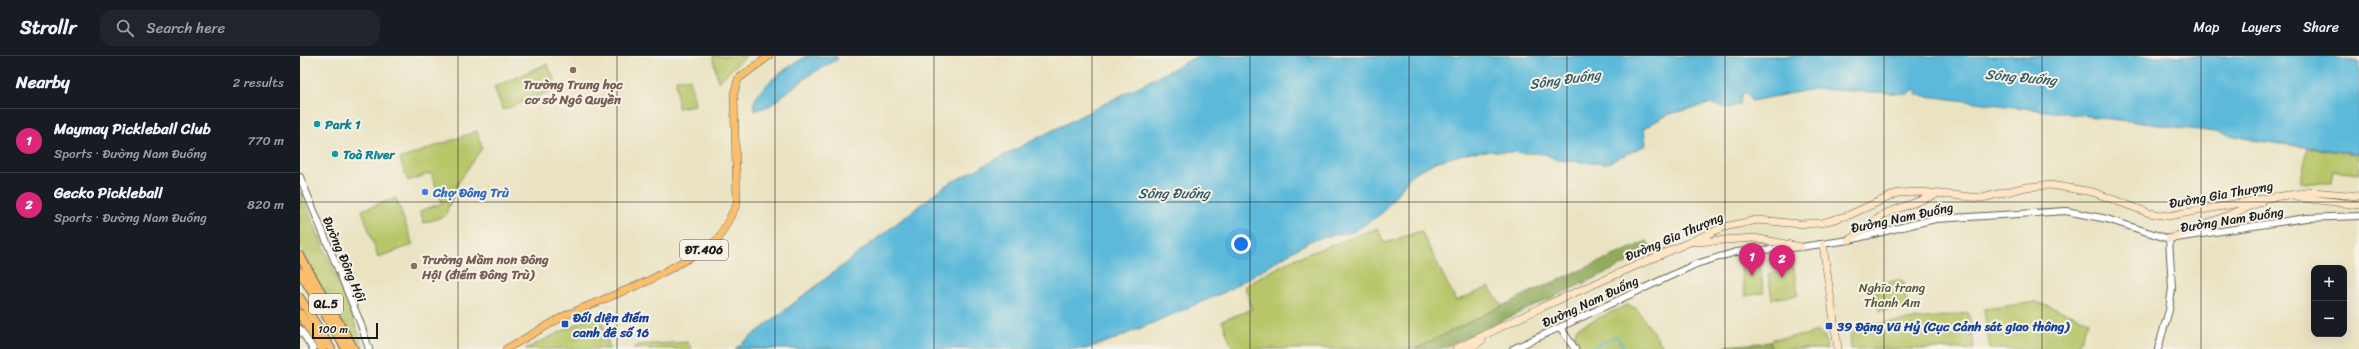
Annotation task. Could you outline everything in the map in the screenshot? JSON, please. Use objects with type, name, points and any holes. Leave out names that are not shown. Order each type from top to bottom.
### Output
[{"type":"highway","name":"QL.5","points":[[300,257],[354,349]]},
{"type":"highway","name":"QL.5","points":[[300,272],[346,349]]},
{"type":"highway","name":"QL.5","points":[[300,298],[331,349]]},
{"type":"highway","name":"QL.5","points":[[300,314],[322,349]]},
{"type":"main road","name":"ĐT.406","points":[[506,349],[566,315],[648,282],[707,248],[719,238],[737,204],[734,94],[738,79],[769,56]]},
{"type":"main road","name":"Đường Gia Thượng","points":[[1456,349],[1513,321],[1688,243],[1735,224],[1757,220],[1800,224],[1821,223],[1849,215],[1898,193],[1937,194],[1982,198],[2032,185],[2058,185],[2105,195],[2149,213],[2168,216],[2283,196],[2322,192],[2359,196]]},
{"type":"main road","points":[[1849,240],[1884,214],[1937,194]]},
{"type":"main road","points":[[2283,196],[2359,205]]},
{"type":"main road","points":[[2169,239],[2274,197]]},
{"type":"main road","points":[[1688,243],[1754,238],[1801,247]]},
{"type":"main road","points":[[1823,244],[1838,349]]},
{"type":"main road","points":[[1469,349],[1513,321]]},
{"type":"street","name":"Đường Đông Hội","points":[[300,177],[360,322],[369,349]]},
{"type":"street","name":"Đường Nam Đuống","points":[[1514,349],[1696,264],[1736,252],[1801,247],[1849,240],[1950,216],[2066,211],[2093,216],[2169,239],[2306,218],[2359,216]]},
{"type":"street","points":[[2158,349],[2169,310],[2172,288],[2169,239]]},
{"type":"street","points":[[1560,327],[1575,349]]},
{"type":"street","points":[[300,329],[312,349]]},
{"type":"green space","points":[[713,56],[746,56],[718,82]]},
{"type":"green space","points":[[547,64],[555,80],[551,91],[503,110],[494,87]]},
{"type":"green space","points":[[676,79],[690,79],[695,105],[678,108]]},
{"type":"green space","points":[[477,131],[482,148],[458,183],[445,216],[424,223],[420,211],[442,203],[431,173],[408,181],[400,159]]},
{"type":"green space","points":[[2308,148],[2359,154],[2359,174],[2333,171],[2331,183],[2300,183]]},
{"type":"green space","points":[[300,191],[346,299],[364,349],[359,349],[332,307],[300,248]]},
{"type":"green space","points":[[396,198],[413,245],[378,257],[362,210]]},
{"type":"green space","points":[[1378,228],[1385,243],[1421,231],[1456,301],[1489,287],[1502,306],[1415,349],[1233,349],[1222,321],[1252,309],[1245,286],[1291,260]]},
{"type":"green space","points":[[1647,241],[1653,251],[1441,349],[1415,349],[1533,291]]},
{"type":"green space","points":[[1793,263],[1798,295],[1772,299],[1768,274],[1781,272],[1780,265]]},
{"type":"green space","points":[[1760,266],[1764,293],[1745,296],[1741,269]]},
{"type":"green space","name":"Nghĩa trang Thanh Am","points":[[1900,280],[1904,283],[1907,304],[1905,307],[1879,311],[1875,286],[1877,283]]},
{"type":"green space","points":[[2036,302],[2089,321],[2076,349],[1990,349],[1984,309]]},
{"type":"green space","points":[[1627,305],[1636,308],[1665,349],[1579,349],[1573,340],[1577,328]]},
{"type":"green space","points":[[600,313],[610,349],[525,349]]},
{"type":"green space","points":[[1969,313],[1974,349],[1851,349],[1850,337],[1858,326]]},
{"type":"green space","points":[[1816,331],[1825,337],[1827,349],[1771,349],[1770,342],[1772,339],[1806,335]]},
{"type":"green space","points":[[687,342],[692,349],[633,349],[638,345]]},
{"type":"green space","points":[[1770,342],[1771,349],[1723,349],[1727,346]]},
{"type":"water","points":[[807,56],[836,56],[838,59],[811,74],[769,106],[754,111],[754,103],[764,87],[782,72]]},
{"type":"water","name":"Sông Đuống","points":[[1198,56],[2330,56],[2359,63],[2359,154],[2258,141],[2215,132],[1918,95],[1914,89],[1908,94],[1814,89],[1752,101],[1750,96],[1745,92],[1741,97],[1740,104],[1728,108],[1709,104],[1669,114],[1644,128],[1646,145],[1605,164],[1558,160],[1545,154],[1489,151],[1471,152],[1435,162],[1412,174],[1382,213],[1353,232],[1328,236],[1310,241],[1225,292],[1115,339],[1086,349],[735,349],[946,185]]},
{"type":"waterway","points":[[1590,349],[1616,336],[1625,349]]},
{"type":"place","name":"Trường Trung học cơ sở Ngô Quyền","points":[[573,70]]},
{"type":"place","name":"Park 1","points":[[317,124]]},
{"type":"place","name":"Toà River","points":[[335,154]]},
{"type":"place","name":"Chợ Đông Trù","points":[[425,192]]},
{"type":"place","name":"Trường Mầm non Đông Hội (điểm Đông Trù)","points":[[414,266]]},
{"type":"place","name":"Maymay Pickleball Club","points":[[1752,276]]},
{"type":"place","name":"Gecko Pickleball","points":[[1782,278]]},
{"type":"place","name":"Đối diện điếm canh đê số 16","points":[[565,324]]},
{"type":"place","name":"39 Đặng Vũ Hỷ (Cục Cảnh sát giao thông)","points":[[1829,326]]}]
